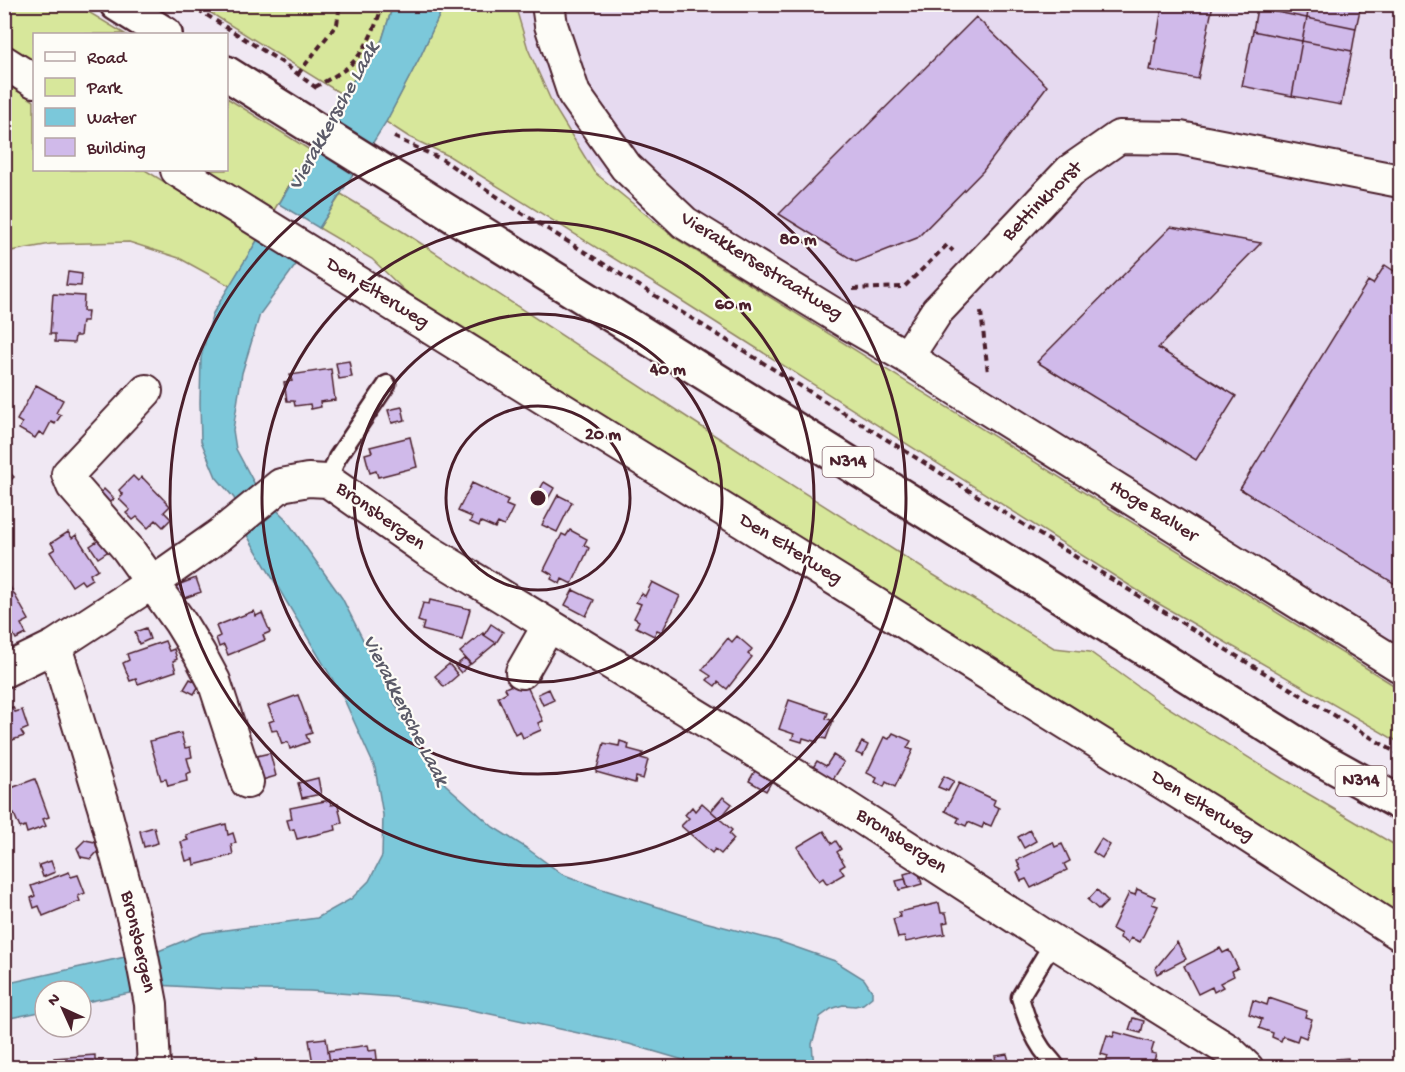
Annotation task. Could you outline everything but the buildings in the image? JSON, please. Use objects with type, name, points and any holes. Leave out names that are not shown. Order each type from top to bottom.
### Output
[{"type":"main road","points":[[117,4],[163,33]]},
{"type":"main road","name":"N314","points":[[228,74],[1311,753],[1401,803]]},
{"type":"street","name":"Vierakkersestraatweg","points":[[548,4],[551,25],[574,94],[626,167],[685,223],[907,357]]},
{"type":"street","points":[[4,62],[33,80]]},
{"type":"street","name":"Bettinkhorst","points":[[907,357],[937,311],[1070,171],[1119,137],[1180,138],[1401,181]]},
{"type":"street","name":"Den Elterweg","points":[[179,171],[1232,825],[1401,934]]},
{"type":"street","name":"Hoge Balver","points":[[907,357],[1401,666]]},
{"type":"street","points":[[146,391],[68,474],[73,486],[153,582],[199,653],[214,681],[247,782]]},
{"type":"street","name":"Bronsbergen","points":[[4,671],[55,646],[153,582],[221,534],[281,485],[308,480],[328,481],[428,551],[830,797],[1227,1050],[1247,1068]]},
{"type":"street","points":[[522,672],[549,625]]},
{"type":"street","name":"Bronsbergen","points":[[55,646],[104,807],[138,936],[151,1004],[154,1068]]},
{"type":"lane","points":[[328,481],[337,458],[387,384]]},
{"type":"lane","points":[[1054,941],[1020,997],[1034,1036],[1057,1068]]},
{"type":"path","points":[[189,4],[283,63],[322,93]]},
{"type":"path","points":[[298,74],[338,24],[340,4]]},
{"type":"path","points":[[315,87],[345,69],[362,53],[384,4]]},
{"type":"path","points":[[391,136],[443,160],[517,210],[1167,614],[1401,754]]},
{"type":"path","points":[[852,289],[904,287],[947,245],[993,292],[980,305],[989,381]]},
{"type":"shaded area","points":[[325,5],[1400,5],[1400,647]]},
{"type":"green space","points":[[4,5],[77,5],[123,33],[33,33],[33,65],[5,47]]},
{"type":"green space","points":[[198,5],[393,5],[382,40],[343,95]]},
{"type":"green space","points":[[444,5],[515,5],[528,49],[553,105],[594,172],[675,238],[1400,689],[1400,743],[1154,601],[668,292],[449,156],[409,137],[386,122]]},
{"type":"green space","points":[[4,82],[33,100],[33,171],[147,171],[258,239],[230,286],[179,258],[129,242],[51,244],[5,252]]},
{"type":"green space","points":[[228,99],[310,150],[270,217],[201,171],[228,171]]},
{"type":"green space","points":[[341,194],[405,233],[927,571],[1054,648],[1090,652],[1161,703],[1400,848],[1400,920],[407,293],[372,259],[319,228]]},
{"type":"water","name":"Vierakkersche Laak","points":[[393,5],[444,5],[386,122],[319,228],[279,204],[343,95],[382,40]]},
{"type":"water","points":[[258,239],[298,262],[260,314],[242,373],[233,430],[236,449],[260,494],[285,518],[342,598],[409,731],[445,784],[493,827],[562,874],[705,922],[778,941],[835,961],[864,979],[872,991],[872,997],[863,1004],[843,1005],[831,1009],[820,1017],[812,1044],[814,1067],[707,1067],[629,1044],[467,1009],[394,997],[157,985],[151,954],[203,933],[317,918],[351,899],[369,881],[382,856],[383,815],[375,768],[343,697],[248,537],[234,498],[216,477],[201,441],[201,357],[213,313]]},
{"type":"water","points":[[134,955],[140,991],[93,1001],[93,979],[33,979],[33,1013],[5,1019],[4,984]]}]
